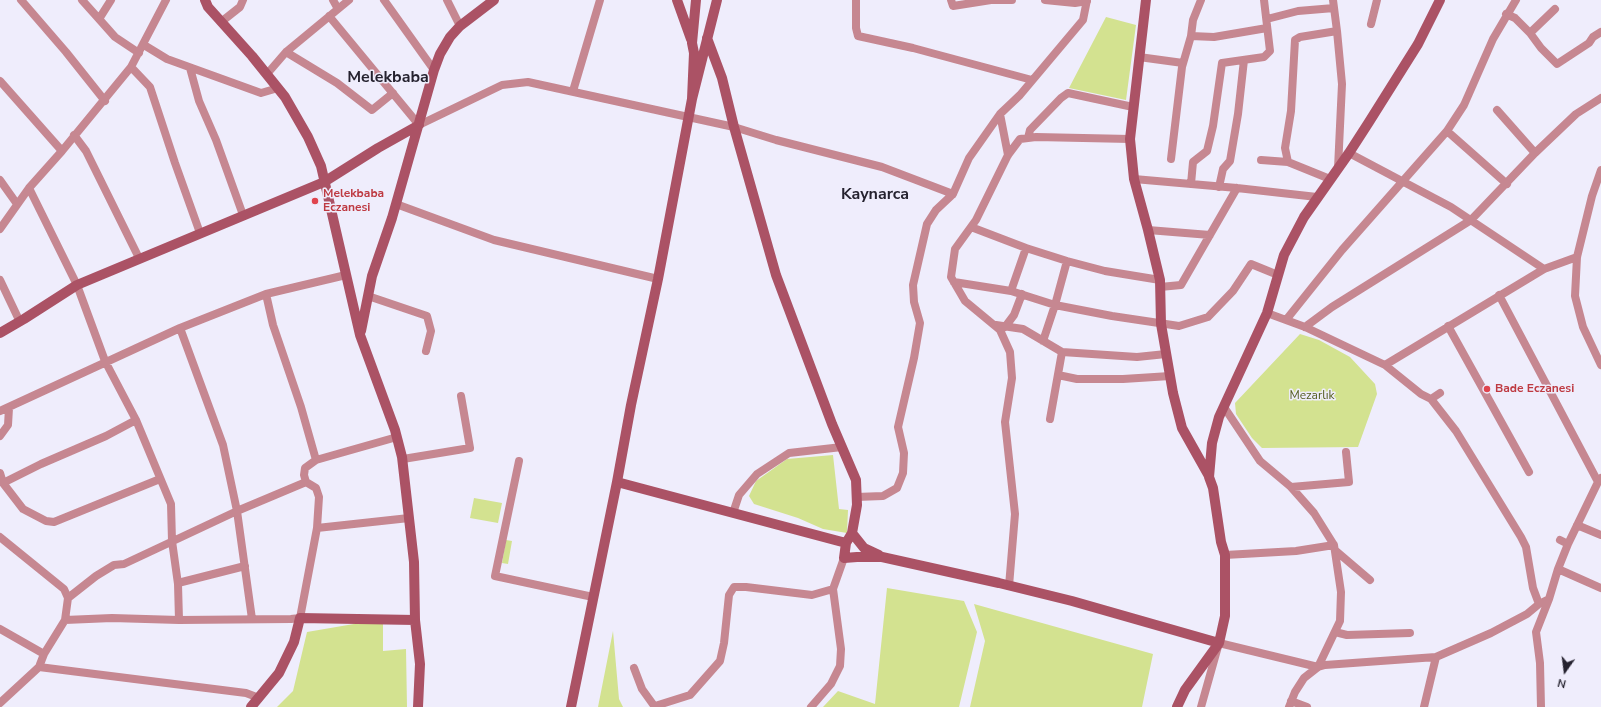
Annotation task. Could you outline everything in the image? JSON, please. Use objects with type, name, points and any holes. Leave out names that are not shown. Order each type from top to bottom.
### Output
[{"type":"street","points":[[21,0],[66,52],[105,101]]},
{"type":"street","points":[[82,0],[115,37],[139,53]]},
{"type":"street","points":[[99,19],[111,0]]},
{"type":"street","points":[[0,229],[29,188],[105,101],[131,67],[144,45],[166,0]]},
{"type":"street","points":[[206,0],[208,7],[267,74],[285,97],[308,137],[321,166],[360,335],[397,437],[403,459],[414,562],[415,620],[420,664],[418,707]]},
{"type":"street","points":[[221,22],[241,4],[250,0]]},
{"type":"street","points":[[333,0],[338,9]]},
{"type":"street","points":[[267,74],[286,52],[349,0]]},
{"type":"street","points":[[384,0],[434,70]]},
{"type":"street","points":[[447,0],[460,26]]},
{"type":"street","points":[[360,335],[372,276],[396,204],[434,70],[440,54],[450,37],[460,26],[494,0]]},
{"type":"street","points":[[573,91],[600,0]]},
{"type":"street","points":[[677,0],[680,5],[694,53],[692,99]]},
{"type":"street","points":[[692,43],[696,0]]},
{"type":"street","points":[[571,707],[617,482],[631,405],[658,279],[692,99],[718,0]]},
{"type":"street","points":[[856,0],[856,28],[858,36],[1032,80]]},
{"type":"street","points":[[951,0],[953,6],[991,0],[1012,0]]},
{"type":"street","points":[[856,497],[883,496],[897,488],[903,473],[904,453],[898,427],[914,358],[920,323],[914,302],[913,284],[927,224],[936,210],[953,194],[969,158],[1000,114],[1020,95],[1083,20],[1087,1],[1075,3],[1046,0]]},
{"type":"street","points":[[1146,0],[1130,139],[1134,179],[1148,230],[1160,283],[1161,324],[1170,376],[1182,428],[1209,477],[1221,542],[1226,555],[1225,616],[1201,707]]},
{"type":"street","points":[[1171,159],[1183,63],[1191,36],[1193,20],[1201,0]]},
{"type":"street","points":[[1191,184],[1193,162],[1207,151],[1213,126],[1222,63],[1264,57],[1270,51],[1264,0]]},
{"type":"street","points":[[1372,24],[1377,0]]},
{"type":"street","points":[[1209,477],[1212,443],[1219,417],[1267,313],[1284,255],[1304,217],[1349,153],[1418,44],[1440,0]]},
{"type":"street","points":[[1286,320],[1342,250],[1447,131],[1464,105],[1493,39],[1506,14],[1516,0]]},
{"type":"street","points":[[1267,19],[1334,4],[1342,84],[1338,168]]},
{"type":"street","points":[[1530,33],[1556,9]]},
{"type":"street","points":[[1506,14],[1515,18],[1557,64],[1589,43],[1593,37],[1601,32]]},
{"type":"street","points":[[329,16],[419,125]]},
{"type":"street","points":[[1191,36],[1214,37],[1267,28]]},
{"type":"street","points":[[1288,162],[1285,148],[1291,111],[1295,40],[1300,37],[1337,31]]},
{"type":"street","points":[[707,38],[722,78],[734,127],[776,275],[856,480],[856,505],[852,533],[846,544],[844,558],[833,589],[841,649],[840,666],[831,684],[811,707]]},
{"type":"street","points":[[144,45],[167,59],[260,93],[278,88]]},
{"type":"street","points":[[286,52],[337,83],[372,110],[393,93]]},
{"type":"street","points":[[1139,57],[1183,63]]},
{"type":"street","points":[[1219,187],[1223,169],[1230,161],[1238,114],[1244,60]]},
{"type":"street","points":[[131,67],[150,87],[200,233]]},
{"type":"street","points":[[190,68],[199,101],[216,140],[243,215]]},
{"type":"street","points":[[0,81],[62,150]]},
{"type":"street","points":[[0,333],[20,322],[77,285],[324,182],[378,148],[419,125],[502,85],[528,82],[734,127],[776,140],[882,167],[953,194]]},
{"type":"street","points":[[1028,138],[1030,130],[1061,98],[1068,93],[1133,107]]},
{"type":"street","points":[[1305,327],[1332,307],[1471,220],[1576,114],[1601,98]]},
{"type":"street","points":[[1497,110],[1536,153]]},
{"type":"street","points":[[1000,114],[1008,155]]},
{"type":"street","points":[[1447,131],[1507,184]]},
{"type":"street","points":[[74,135],[86,151],[139,258]]},
{"type":"street","points":[[1009,586],[1015,514],[1005,422],[1012,378],[1011,358],[1010,352],[1000,330],[965,301],[951,277],[955,249],[976,220],[1008,155],[1020,139],[1036,137],[1130,139]]},
{"type":"street","points":[[1349,153],[1451,207],[1544,269]]},
{"type":"street","points":[[1261,160],[1288,162],[1330,178]]},
{"type":"street","points":[[1601,170],[1592,196],[1577,258],[1575,296],[1583,327],[1601,365]]},
{"type":"street","points":[[1134,179],[1317,197]]},
{"type":"street","points":[[0,180],[17,204]]},
{"type":"street","points":[[29,188],[77,285],[105,362],[136,420],[171,504],[172,541],[178,583],[179,620]]},
{"type":"street","points":[[971,227],[1026,248],[1066,261],[1160,283],[1181,285],[1237,188]]},
{"type":"street","points":[[396,204],[494,240],[658,279]]},
{"type":"street","points":[[1148,230],[1210,235]]},
{"type":"street","points":[[1011,291],[1026,248]]},
{"type":"street","points":[[1385,365],[1544,269],[1577,258]]},
{"type":"street","points":[[1043,341],[1055,305],[1066,261]]},
{"type":"street","points":[[954,282],[1011,291],[1055,305],[1179,326],[1208,317],[1233,291],[1251,264],[1278,276]]},
{"type":"street","points":[[0,411],[180,328],[266,294],[346,275]]},
{"type":"street","points":[[0,280],[20,322]]},
{"type":"street","points":[[266,294],[273,325],[299,400],[316,460]]},
{"type":"street","points":[[1005,327],[1014,315],[1022,294]]},
{"type":"street","points":[[1499,295],[1600,480],[1568,544],[1536,632],[1540,663],[1541,707]]},
{"type":"street","points":[[368,296],[427,316],[431,331],[426,351]]},
{"type":"street","points":[[1267,313],[1305,327],[1385,365],[1421,394],[1431,399],[1460,437],[1521,537],[1526,547],[1533,588],[1539,604]]},
{"type":"street","points":[[995,325],[1023,329],[1062,352],[1137,357],[1166,354]]},
{"type":"street","points":[[1448,326],[1528,472]]},
{"type":"street","points":[[180,328],[223,445],[237,511],[252,619]]},
{"type":"street","points":[[1050,419],[1062,352]]},
{"type":"street","points":[[1058,375],[1077,379],[1123,379],[1170,376]]},
{"type":"street","points":[[1431,399],[1440,393]]},
{"type":"street","points":[[403,459],[470,448],[461,396]]},
{"type":"street","points":[[1224,406],[1260,461],[1291,487],[1314,513],[1335,548],[1370,580]]},
{"type":"street","points":[[0,436],[8,425],[9,408]]},
{"type":"street","points":[[3,483],[41,464],[106,436],[136,420]]},
{"type":"street","points":[[251,707],[272,684],[286,661],[294,642],[300,618],[317,528],[319,498],[316,488],[306,482],[304,475],[305,468],[316,460],[397,437]]},
{"type":"street","points":[[733,513],[739,495],[756,474],[789,453],[842,447]]},
{"type":"street","points":[[1291,487],[1349,482],[1346,452]]},
{"type":"street","points":[[519,461],[495,576],[593,597]]},
{"type":"street","points":[[0,473],[3,483],[23,509],[46,521],[54,522],[160,478]]},
{"type":"street","points":[[68,598],[96,576],[114,565],[124,564],[237,511],[306,482]]},
{"type":"street","points":[[617,482],[846,544]]},
{"type":"street","points":[[317,528],[410,518]]},
{"type":"street","points":[[1577,525],[1601,535]]},
{"type":"street","points":[[852,533],[864,548],[882,557]]},
{"type":"street","points":[[0,537],[64,589],[68,598],[65,620],[44,654],[39,667],[1,700]]},
{"type":"street","points":[[1560,540],[1568,544]]},
{"type":"street","points":[[1226,555],[1335,548]]},
{"type":"street","points":[[1318,667],[1340,621],[1341,592],[1335,548]]},
{"type":"street","points":[[844,558],[857,556],[882,557],[1009,586],[1072,601],[1219,643],[1318,667]]},
{"type":"street","points":[[178,583],[245,566]]},
{"type":"street","points":[[1558,569],[1601,588]]},
{"type":"street","points":[[634,668],[642,689],[655,707],[690,695],[720,661],[724,643],[729,595],[734,587],[746,587],[812,595],[833,589]]},
{"type":"street","points":[[1307,707],[1290,704],[1294,692],[1304,678],[1318,667],[1325,665],[1436,657],[1491,633],[1528,614],[1539,604],[1549,599]]},
{"type":"street","points":[[65,620],[112,618],[179,620],[300,618],[415,620]]},
{"type":"street","points":[[0,629],[44,654]]},
{"type":"street","points":[[1335,632],[1348,635],[1410,633]]},
{"type":"street","points":[[1176,707],[1185,690],[1219,643]]},
{"type":"street","points":[[1424,707],[1436,657]]},
{"type":"street","points":[[39,667],[246,692],[260,698]]},
{"type":"green space","points":[[1106,17],[1136,25],[1126,100],[1069,88]]},
{"type":"green space","name":"Mezarlık","points":[[1300,334],[1319,340],[1350,357],[1375,384],[1377,394],[1358,447],[1262,448],[1252,438],[1236,414],[1235,403]]},
{"type":"green space","points":[[833,455],[839,509],[848,510],[847,533],[823,529],[798,518],[754,504],[749,496],[756,481],[787,459]]},
{"type":"green space","points":[[474,498],[502,503],[498,523],[470,518]]},
{"type":"green space","points":[[506,540],[512,541],[508,564],[502,563]]},
{"type":"green space","points":[[887,588],[964,601],[977,632],[959,707],[823,707],[838,691],[875,704]]},
{"type":"green space","points":[[974,604],[1153,654],[1142,707],[970,707],[985,641]]},
{"type":"green space","points":[[383,619],[383,651],[406,649],[407,707],[277,707],[293,691],[307,632]]},
{"type":"green space","points":[[613,631],[619,699],[623,707],[598,707]]},
{"type":"place","name":"Melekbaba Eczanesi","points":[[315,201]]},
{"type":"place","name":"Bade Eczanesi","points":[[1487,389]]},
{"type":"district","name":"Melekbaba","points":[[388,78]]},
{"type":"district","name":"Kaynarca","points":[[875,195]]}]
